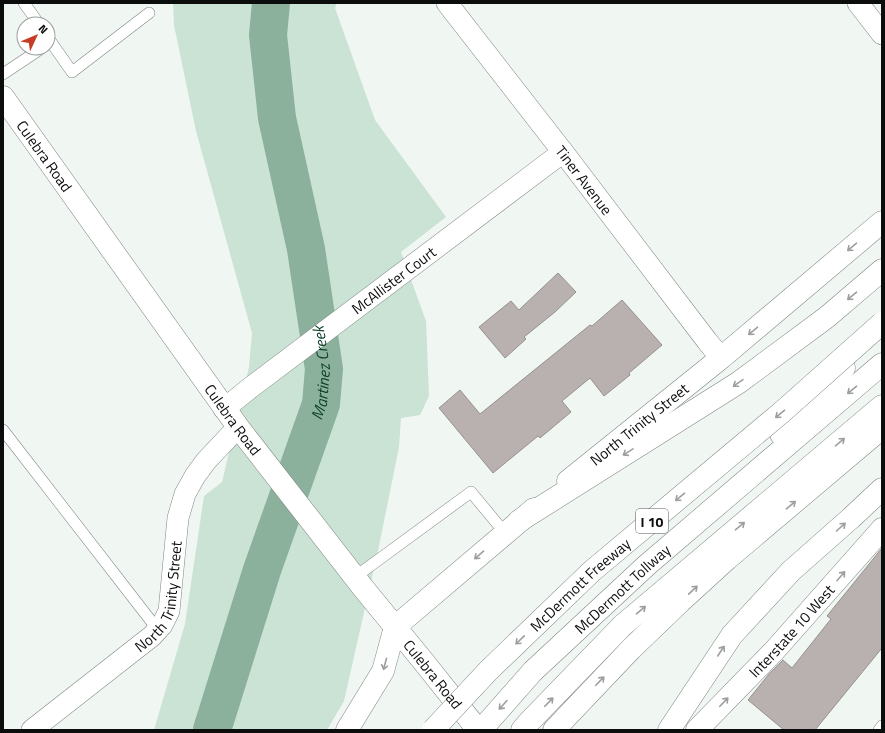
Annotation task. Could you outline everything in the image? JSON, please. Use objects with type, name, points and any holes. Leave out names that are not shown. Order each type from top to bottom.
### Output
[{"type":"main road","name":"Culebra Road","points":[[3,97],[238,428],[359,583],[478,730]]},
{"type":"main road","name":"North Trinity Street","points":[[395,627],[512,527],[721,358],[882,222]]},
{"type":"main road","points":[[512,527],[738,383],[827,317],[882,270]]},
{"type":"main road","name":"McDermott Freeway","points":[[433,730],[488,671],[592,571],[782,412],[882,323]]},
{"type":"main road","points":[[705,516],[882,328]]},
{"type":"main road","name":"McDermott Tollway","points":[[481,730],[533,671],[647,565],[882,364]]},
{"type":"main road","name":"McDermott Tollway","points":[[522,730],[528,722],[623,625],[882,406]]},
{"type":"main road","points":[[554,730],[631,649],[727,559],[882,428]]},
{"type":"main road","points":[[669,730],[732,635],[791,571],[882,489]]},
{"type":"main road","name":"Interstate 10 West","points":[[697,730],[774,652],[882,529]]},
{"type":"main road","points":[[347,730],[384,671],[395,627]]},
{"type":"street","name":"Tiner Avenue","points":[[447,3],[721,358]]},
{"type":"street","points":[[858,3],[882,34]]},
{"type":"street","name":"McAllister Court","points":[[224,408],[563,152]]},
{"type":"street","name":"North Trinity Street","points":[[32,730],[152,636],[162,625],[169,611],[178,518],[184,494],[206,461],[238,428]]},
{"type":"lane","points":[[24,3],[33,16]]},
{"type":"lane","points":[[56,53],[72,72],[149,13]]},
{"type":"lane","points":[[3,74],[29,56]]},
{"type":"lane","points":[[3,430],[158,630]]},
{"type":"lane","points":[[359,583],[471,492],[512,527]]},
{"type":"lane","points":[[879,730],[882,726]]},
{"type":"green space","points":[[173,3],[337,3],[335,8],[375,120],[446,217],[401,252],[426,321],[429,396],[420,415],[401,418],[399,447],[379,546],[344,701],[327,730],[154,730],[185,624],[204,496],[222,482],[249,367],[252,333],[196,131],[174,25]]},
{"type":"building","points":[[558,273],[576,292],[555,312],[524,337],[526,339],[505,358],[479,327],[511,301],[519,310]]},
{"type":"building","points":[[622,300],[662,345],[629,373],[630,375],[604,396],[590,378],[562,401],[571,412],[540,438],[538,436],[493,473],[439,408],[460,390],[480,414],[590,325],[592,326]]},
{"type":"building","points":[[882,548],[882,648],[815,730],[784,730],[748,700],[769,674],[783,660],[792,668],[831,619],[827,616]]},
{"type":"waterway","name":"Martinez Creek","points":[[212,730],[262,570],[321,404],[324,369],[306,249],[277,118],[268,35],[271,3]]}]
